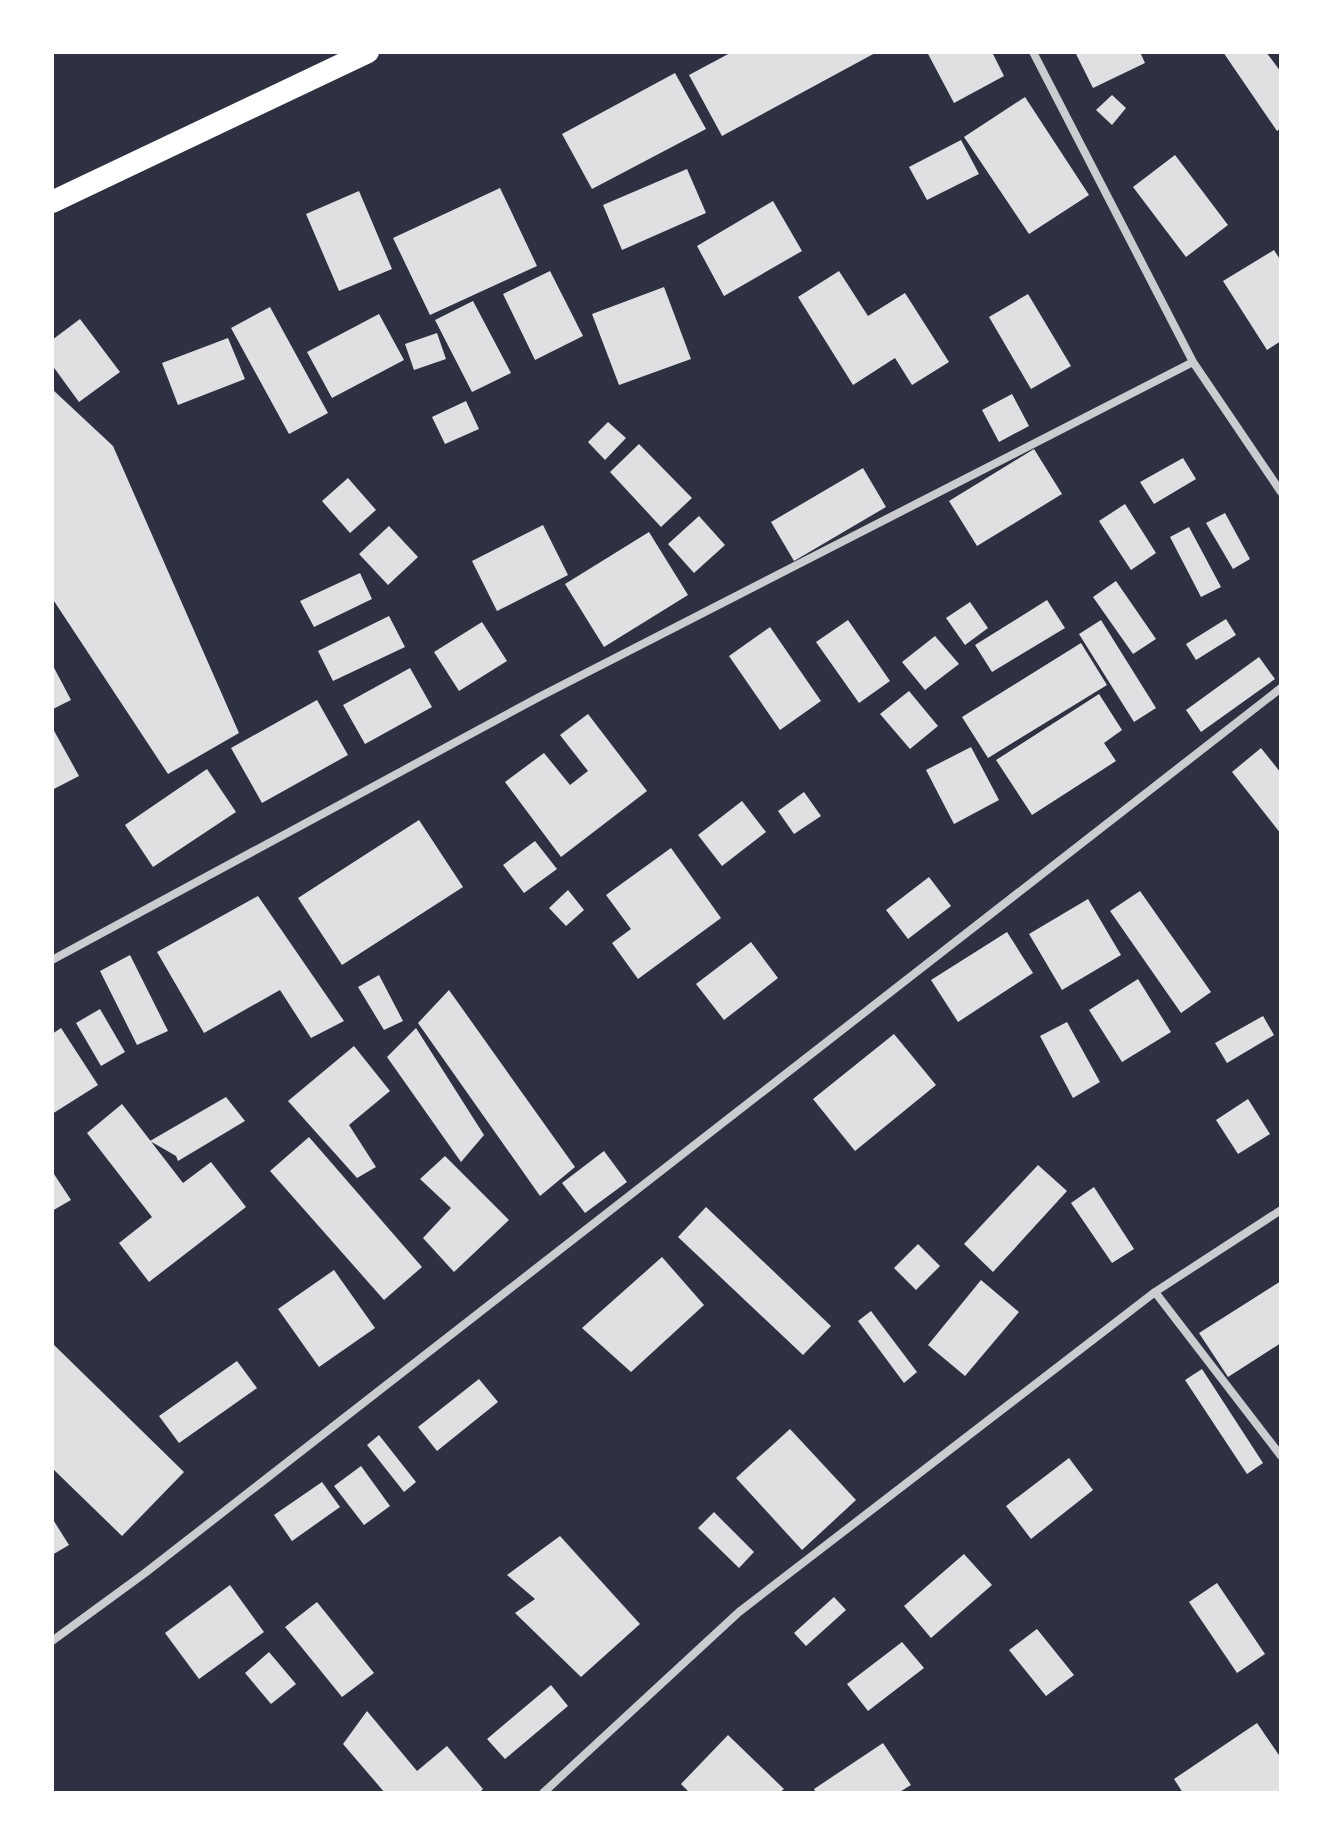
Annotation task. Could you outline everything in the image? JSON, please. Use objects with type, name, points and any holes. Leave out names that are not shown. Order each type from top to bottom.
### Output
[{"type":"highway","points":[[52,202],[368,52]]},
{"type":"street","points":[[1033,52],[1193,362],[1281,492]]},
{"type":"street","points":[[52,960],[541,696],[1193,362]]},
{"type":"street","points":[[52,1641],[157,1564],[1281,688]]},
{"type":"street","points":[[543,1793],[739,1612],[1155,1292],[1281,1210]]},
{"type":"street","points":[[1155,1292],[1281,1456]]},
{"type":"building","points":[[732,52],[877,52],[722,136],[689,75]]},
{"type":"building","points":[[927,52],[992,52],[1004,76],[954,103]]},
{"type":"building","points":[[1075,52],[1140,52],[1145,63],[1093,88]]},
{"type":"building","points":[[1223,52],[1266,52],[1281,72],[1281,128],[1277,131]]},
{"type":"building","points":[[675,73],[706,129],[592,189],[562,134]]},
{"type":"building","points":[[1112,95],[1126,108],[1112,125],[1096,110]]},
{"type":"building","points":[[1025,97],[1089,195],[1029,234],[964,137]]},
{"type":"building","points":[[961,140],[979,174],[927,200],[909,167]]},
{"type":"building","points":[[1175,155],[1228,225],[1186,257],[1133,187]]},
{"type":"building","points":[[687,169],[706,213],[622,250],[603,205]]},
{"type":"building","points":[[500,188],[537,266],[430,315],[393,238]]},
{"type":"building","points":[[359,191],[392,269],[339,291],[306,214]]},
{"type":"building","points":[[773,201],[802,251],[724,296],[697,246]]},
{"type":"building","points":[[1274,250],[1281,261],[1281,341],[1267,350],[1223,281]]},
{"type":"building","points":[[550,271],[583,336],[535,360],[503,294]]},
{"type":"building","points":[[839,271],[868,316],[905,293],[949,362],[912,385],[895,358],[853,385],[798,297]]},
{"type":"building","points":[[664,287],[691,359],[619,385],[592,314]]},
{"type":"building","points":[[1028,294],[1071,366],[1031,389],[989,317]]},
{"type":"building","points":[[473,301],[511,373],[472,392],[435,320]]},
{"type":"building","points":[[270,307],[328,413],[289,434],[231,328]]},
{"type":"building","points":[[379,314],[404,360],[332,398],[307,352]]},
{"type":"building","points":[[80,319],[120,372],[79,402],[52,365],[52,340]]},
{"type":"building","points":[[437,333],[446,359],[414,370],[405,344]]},
{"type":"building","points":[[228,338],[245,379],[178,405],[162,363]]},
{"type":"building","points":[[52,389],[113,446],[239,733],[168,774],[52,598]]},
{"type":"building","points":[[1012,394],[1029,426],[999,442],[982,410]]},
{"type":"building","points":[[466,401],[479,429],[445,444],[432,417]]},
{"type":"building","points":[[608,422],[626,438],[605,460],[588,442]]},
{"type":"building","points":[[639,444],[692,498],[661,527],[610,472]]},
{"type":"building","points":[[1034,449],[1062,494],[977,546],[949,501]]},
{"type":"building","points":[[1183,458],[1196,479],[1154,504],[1140,482]]},
{"type":"building","points":[[863,468],[886,507],[794,561],[771,522]]},
{"type":"building","points":[[348,478],[376,510],[350,533],[322,501]]},
{"type":"building","points":[[1125,504],[1156,553],[1131,570],[1099,521]]},
{"type":"building","points":[[1225,513],[1250,559],[1233,569],[1206,523]]},
{"type":"building","points":[[699,516],[725,545],[694,573],[668,544]]},
{"type":"building","points":[[543,525],[568,575],[497,611],[472,561]]},
{"type":"building","points":[[389,526],[418,557],[388,585],[359,554]]},
{"type":"building","points":[[1189,527],[1221,587],[1201,597],[1170,537]]},
{"type":"building","points":[[649,532],[688,595],[604,647],[565,584]]},
{"type":"building","points":[[360,573],[372,599],[314,627],[300,601]]},
{"type":"building","points":[[1116,581],[1156,639],[1133,654],[1093,597]]},
{"type":"building","points":[[1047,600],[1065,628],[992,672],[975,645]]},
{"type":"building","points":[[970,602],[988,628],[965,645],[946,618]]},
{"type":"building","points":[[389,616],[405,647],[333,681],[318,651]]},
{"type":"building","points":[[1226,619],[1236,635],[1196,660],[1186,644]]},
{"type":"building","points":[[848,620],[890,681],[859,703],[816,642]]},
{"type":"building","points":[[1101,620],[1156,708],[1134,722],[1079,634]]},
{"type":"building","points":[[482,622],[507,661],[459,691],[434,652]]},
{"type":"building","points":[[770,627],[821,701],[780,730],[729,656]]},
{"type":"building","points":[[935,636],[959,664],[925,690],[902,662]]},
{"type":"building","points":[[1081,643],[1107,685],[988,758],[962,717]]},
{"type":"building","points":[[1259,657],[1275,679],[1201,732],[1186,710]]},
{"type":"building","points":[[52,664],[71,700],[53,709],[52,707]]},
{"type":"building","points":[[410,668],[432,707],[365,744],[343,705]]},
{"type":"building","points":[[909,691],[938,726],[910,749],[880,714]]},
{"type":"building","points":[[1099,694],[1122,730],[1104,743],[1116,761],[1032,815],[996,760]]},
{"type":"building","points":[[317,700],[348,755],[262,803],[231,748]]},
{"type":"building","points":[[588,714],[647,791],[561,857],[505,782],[544,753],[570,785],[588,771],[560,735]]},
{"type":"building","points":[[52,727],[79,776],[52,790]]},
{"type":"building","points":[[971,747],[999,800],[954,824],[926,770]]},
{"type":"building","points":[[1261,748],[1281,773],[1281,834],[1232,772]]},
{"type":"building","points":[[207,769],[236,812],[153,867],[125,825]]},
{"type":"building","points":[[804,792],[821,816],[794,834],[778,811]]},
{"type":"building","points":[[742,801],[766,832],[722,866],[698,835]]},
{"type":"building","points":[[419,820],[463,887],[342,965],[298,898]]},
{"type":"building","points":[[535,841],[557,869],[524,893],[503,865]]},
{"type":"building","points":[[671,848],[721,918],[638,979],[612,943],[631,929],[606,895]]},
{"type":"building","points":[[929,877],[951,906],[908,939],[886,910]]},
{"type":"building","points":[[568,890],[584,910],[566,926],[549,908]]},
{"type":"building","points":[[1140,891],[1211,992],[1181,1013],[1110,911]]},
{"type":"building","points":[[258,896],[344,1021],[311,1038],[280,990],[204,1033],[157,952]]},
{"type":"building","points":[[1088,899],[1121,955],[1062,990],[1029,934]]},
{"type":"building","points":[[1007,932],[1033,973],[958,1022],[931,980]]},
{"type":"building","points":[[751,942],[778,978],[724,1020],[696,984]]},
{"type":"building","points":[[130,955],[168,1031],[137,1045],[100,971]]},
{"type":"building","points":[[379,975],[403,1021],[384,1030],[358,987]]},
{"type":"building","points":[[1138,979],[1171,1032],[1122,1062],[1089,1010]]},
{"type":"building","points":[[449,990],[575,1167],[540,1196],[418,1023]]},
{"type":"building","points":[[100,1009],[125,1052],[101,1066],[76,1023]]},
{"type":"building","points":[[1263,1016],[1274,1035],[1227,1063],[1215,1043]]},
{"type":"building","points":[[1067,1022],[1100,1082],[1073,1098],[1040,1036]]},
{"type":"building","points":[[61,1028],[98,1085],[52,1114],[52,1034]]},
{"type":"building","points":[[416,1028],[484,1135],[461,1162],[387,1057]]},
{"type":"building","points":[[894,1034],[936,1085],[855,1151],[813,1099]]},
{"type":"building","points":[[354,1046],[390,1091],[349,1125],[376,1167],[357,1178],[288,1101]]},
{"type":"building","points":[[226,1097],[245,1121],[178,1161],[176,1156],[150,1141]]},
{"type":"building","points":[[1248,1099],[1270,1134],[1238,1154],[1216,1120]]},
{"type":"building","points":[[122,1104],[183,1183],[211,1162],[246,1207],[149,1282],[119,1243],[152,1217],[87,1133]]},
{"type":"building","points":[[309,1137],[422,1267],[384,1300],[270,1171]]},
{"type":"building","points":[[604,1151],[627,1182],[585,1213],[562,1183]]},
{"type":"building","points":[[445,1156],[509,1220],[454,1272],[423,1238],[451,1208],[420,1179]]},
{"type":"building","points":[[1038,1165],[1067,1191],[993,1272],[964,1244]]},
{"type":"building","points":[[52,1171],[71,1200],[52,1211]]},
{"type":"building","points":[[1094,1187],[1134,1249],[1112,1263],[1071,1203]]},
{"type":"building","points":[[706,1207],[831,1326],[803,1355],[678,1237]]},
{"type":"building","points":[[918,1244],[940,1266],[916,1290],[894,1268]]},
{"type":"building","points":[[662,1257],[704,1305],[631,1372],[582,1328]]},
{"type":"building","points":[[334,1270],[375,1328],[319,1367],[278,1309]]},
{"type":"building","points":[[981,1280],[1019,1312],[965,1376],[928,1345]]},
{"type":"building","points":[[1281,1281],[1281,1343],[1228,1377],[1199,1333]]},
{"type":"building","points":[[871,1311],[917,1372],[904,1383],[858,1321]]},
{"type":"building","points":[[52,1343],[184,1472],[122,1536],[52,1468]]},
{"type":"building","points":[[237,1361],[257,1388],[179,1443],[159,1416]]},
{"type":"building","points":[[1202,1369],[1263,1463],[1247,1474],[1185,1380]]},
{"type":"building","points":[[479,1379],[498,1402],[437,1451],[418,1427]]},
{"type":"building","points":[[790,1429],[856,1500],[802,1550],[736,1478]]},
{"type":"building","points":[[379,1435],[416,1482],[404,1492],[367,1445]]},
{"type":"building","points":[[1069,1458],[1093,1490],[1031,1539],[1006,1506]]},
{"type":"building","points":[[361,1466],[390,1506],[364,1525],[334,1486]]},
{"type":"building","points":[[322,1482],[340,1507],[292,1541],[274,1515]]},
{"type":"building","points":[[714,1512],[754,1552],[739,1568],[698,1528]]},
{"type":"building","points":[[52,1518],[69,1545],[52,1555]]},
{"type":"building","points":[[560,1536],[640,1624],[581,1677],[515,1613],[535,1599],[507,1575]]},
{"type":"building","points":[[964,1554],[992,1585],[931,1638],[904,1606]]},
{"type":"building","points":[[1217,1583],[1265,1654],[1237,1673],[1189,1602]]},
{"type":"building","points":[[230,1585],[264,1632],[199,1679],[165,1633]]},
{"type":"building","points":[[834,1597],[846,1610],[806,1646],[794,1633]]},
{"type":"building","points":[[317,1602],[374,1673],[342,1697],[285,1627]]},
{"type":"building","points":[[1037,1629],[1074,1675],[1046,1696],[1009,1650]]},
{"type":"building","points":[[902,1642],[924,1668],[868,1711],[847,1684]]},
{"type":"building","points":[[269,1652],[296,1684],[271,1704],[245,1673]]},
{"type":"building","points":[[551,1685],[568,1706],[505,1759],[487,1739]]},
{"type":"building","points":[[367,1711],[417,1771],[447,1746],[483,1789],[479,1793],[385,1793],[343,1744]]},
{"type":"building","points":[[1257,1723],[1281,1758],[1281,1793],[1183,1793],[1174,1779]]},
{"type":"building","points":[[728,1735],[784,1789],[779,1793],[690,1793],[681,1784]]},
{"type":"building","points":[[883,1743],[911,1785],[898,1793],[816,1793],[814,1789]]}]
